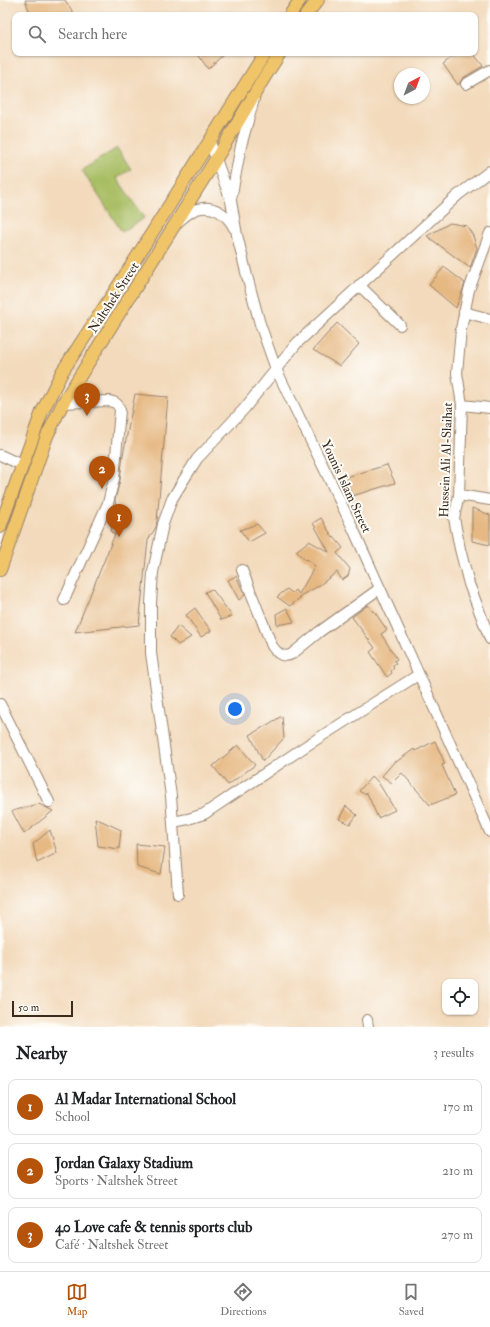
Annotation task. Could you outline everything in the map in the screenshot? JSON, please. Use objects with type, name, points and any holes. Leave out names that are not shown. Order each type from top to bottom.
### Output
[{"type":"main road","points":[[292,12],[300,0]]},
{"type":"main road","points":[[308,12],[318,0]]},
{"type":"main road","name":"Naltshek Street","points":[[1,520],[42,412],[62,372],[133,263],[263,56]]},
{"type":"main road","name":"Naltshek Street","points":[[0,570],[47,436],[63,403],[216,159],[278,56]]},
{"type":"street","points":[[466,84],[490,70]]},
{"type":"street","points":[[231,201],[241,146],[257,89]]},
{"type":"street","name":"Younis Islam Street","points":[[210,142],[231,201],[237,235],[260,324],[276,369],[333,485],[490,832]]},
{"type":"street","points":[[178,894],[171,796],[151,653],[151,603],[153,572],[161,531],[172,499],[198,459],[244,409],[297,344],[458,195],[490,171]]},
{"type":"street","points":[[176,223],[197,209],[214,209],[226,215],[237,235]]},
{"type":"street","name":"Hussein Ali Al-Slaihat","points":[[490,233],[474,276],[464,312],[461,330],[457,373],[462,405],[458,495],[454,518],[460,549],[474,596],[490,638]]},
{"type":"street","points":[[359,285],[400,325]]},
{"type":"street","points":[[464,312],[490,319]]},
{"type":"street","points":[[63,403],[108,401],[115,402],[120,410],[114,479],[108,503],[64,600]]},
{"type":"street","points":[[462,405],[490,408]]},
{"type":"street","points":[[0,455],[22,465]]},
{"type":"street","points":[[458,495],[490,500]]},
{"type":"street","points":[[242,570],[272,646],[279,654],[283,656],[292,654],[319,632],[379,589]]},
{"type":"street","points":[[173,822],[204,814],[306,746],[418,675]]},
{"type":"street","points":[[0,704],[49,802]]},
{"type":"green space","points":[[117,148],[131,169],[117,178],[144,218],[122,232],[82,170]]},
{"type":"building","points":[[25,0],[65,0],[73,12],[30,12]]},
{"type":"building","points":[[199,56],[222,56],[208,69]]},
{"type":"building","points":[[454,56],[475,56],[483,66],[463,78],[458,85],[443,64]]},
{"type":"building","points":[[450,223],[467,226],[473,236],[477,248],[470,268],[427,236]]},
{"type":"building","points":[[444,267],[465,283],[456,308],[429,285]]},
{"type":"building","points":[[337,323],[359,344],[340,366],[313,350]]},
{"type":"building","points":[[135,394],[168,397],[157,521],[156,527],[148,540],[139,625],[75,632],[115,534],[111,532],[116,506],[115,500],[120,480],[123,455]]},
{"type":"building","points":[[387,465],[395,483],[352,496],[346,477]]},
{"type":"building","points":[[472,508],[490,515],[490,545],[472,541]]},
{"type":"building","points":[[321,518],[333,538],[334,537],[343,548],[337,553],[350,569],[348,576],[342,580],[337,572],[317,587],[300,596],[301,597],[290,606],[277,597],[287,589],[292,593],[295,590],[299,594],[315,566],[306,559],[305,560],[296,551],[309,541],[329,552],[313,523]]},
{"type":"building","points":[[257,524],[265,533],[249,542],[240,530]]},
{"type":"building","points":[[236,576],[245,595],[239,600],[228,580]]},
{"type":"building","points":[[212,589],[232,616],[221,620],[205,592]]},
{"type":"building","points":[[368,605],[387,630],[381,634],[397,659],[394,661],[396,663],[392,666],[394,668],[391,671],[392,673],[387,677],[370,652],[375,648],[352,617]]},
{"type":"building","points":[[195,608],[211,631],[201,637],[186,615]]},
{"type":"building","points":[[287,608],[294,622],[277,625],[276,614]]},
{"type":"building","points":[[178,626],[191,637],[178,645],[170,637]]},
{"type":"building","points":[[282,716],[284,738],[263,761],[250,735]]},
{"type":"building","points":[[435,741],[445,764],[442,765],[455,795],[430,805],[402,773],[392,783],[382,776],[395,761],[396,762],[414,749],[415,751]]},
{"type":"building","points":[[238,745],[255,765],[228,785],[213,766]]},
{"type":"building","points":[[372,776],[378,782],[395,810],[378,818],[367,793],[364,794],[359,791]]},
{"type":"building","points":[[39,804],[53,811],[24,834],[12,811]]},
{"type":"building","points":[[346,806],[357,815],[350,824],[339,819]]},
{"type":"building","points":[[95,818],[121,830],[119,849],[98,846]]},
{"type":"building","points":[[50,830],[57,853],[37,863],[33,844]]},
{"type":"building","points":[[136,844],[165,847],[161,874],[137,867]]},
{"type":"place","name":"40 Love cafe & tennis sports club","points":[[87,416]]},
{"type":"place","name":"Jordan Galaxy Stadium","points":[[102,489]]},
{"type":"place","name":"Al Madar International School","points":[[119,537]]}]
